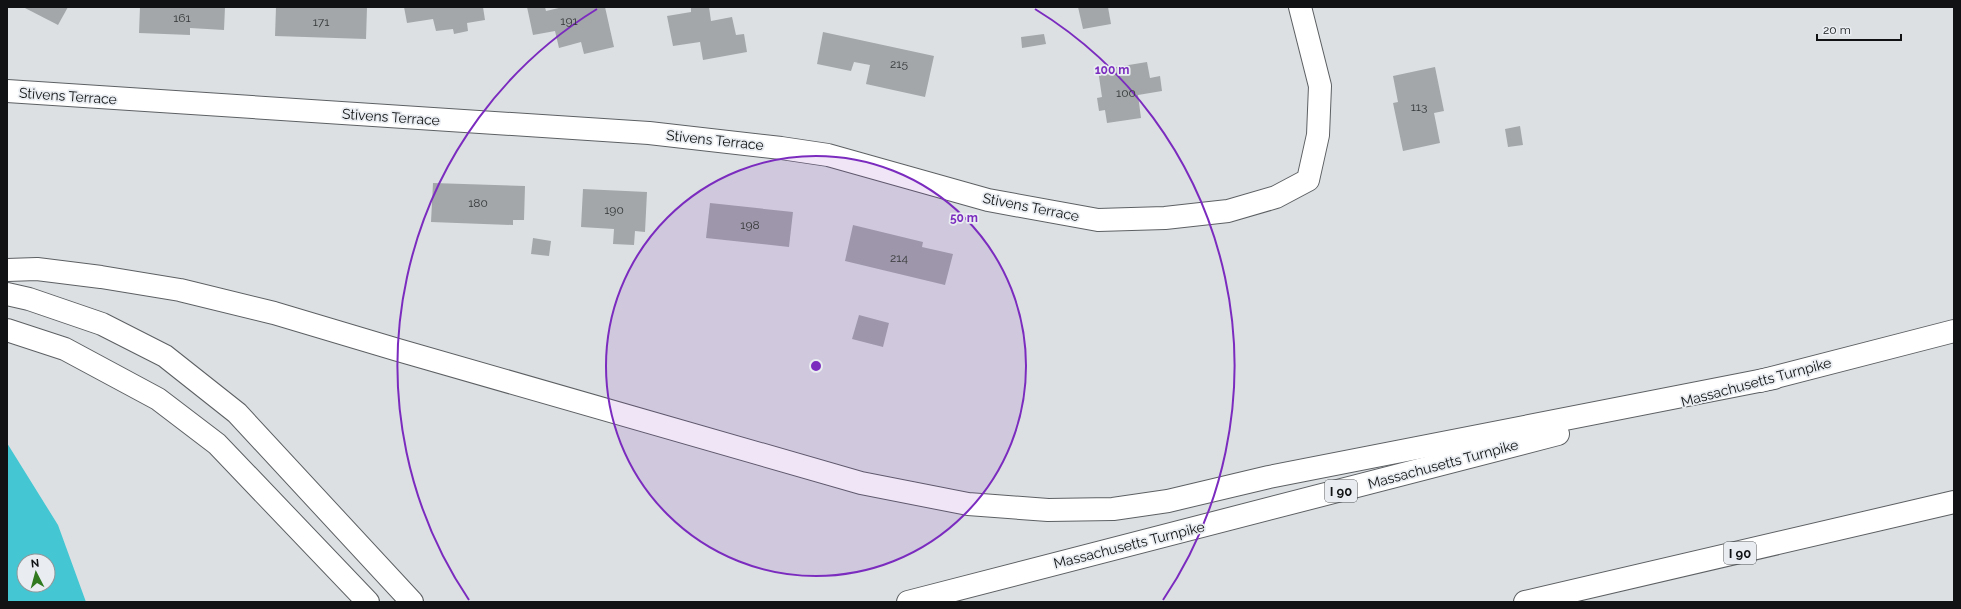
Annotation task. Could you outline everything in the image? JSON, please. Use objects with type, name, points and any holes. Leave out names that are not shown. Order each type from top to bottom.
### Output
[{"type":"main road","name":"Stivens Terrace","points":[[7,91],[649,133],[781,148],[828,155],[988,200],[1098,220],[1165,218],[1228,211],[1276,197],[1308,180],[1318,135],[1318,81],[1300,7]]},
{"type":"main road","points":[[7,270],[37,270],[80,274],[180,290],[274,313],[413,355],[861,483],[968,504],[1048,510],[1113,509],[1168,501],[1270,477],[1774,378]]},
{"type":"main road","points":[[7,294],[29,299],[102,324],[164,356],[237,413],[412,602]]},
{"type":"main road","points":[[7,330],[65,349],[106,370],[164,404],[217,444],[368,602]]},
{"type":"main road","name":"Massachusetts Turnpike","points":[[908,602],[1954,331]]},
{"type":"main road","name":"I 90","points":[[1525,602],[1954,502]]},
{"type":"water","points":[[7,443],[58,525],[86,602],[7,602]]},
{"type":"building","points":[[23,7],[68,7],[58,25]]},
{"type":"building","points":[[140,7],[225,7],[224,30],[190,28],[190,35],[139,33]]},
{"type":"building","points":[[276,7],[367,7],[366,39],[275,36]]},
{"type":"building","points":[[404,7],[483,7],[485,20],[467,23],[468,31],[454,34],[453,29],[436,31],[433,19],[407,23]]},
{"type":"building","points":[[527,7],[545,7],[546,11],[563,7],[605,7],[614,47],[584,54],[581,42],[559,48],[555,31],[533,35]]},
{"type":"building","points":[[691,7],[709,7],[711,21],[732,17],[736,35],[744,34],[747,52],[703,60],[700,42],[673,46],[667,16],[691,12]]},
{"type":"building","points":[[1078,7],[1108,7],[1111,24],[1083,29]]},
{"type":"building","points":[[823,32],[934,56],[925,97],[866,84],[870,65],[854,62],[851,71],[817,64]]},
{"type":"building","points":[[1044,34],[1046,44],[1022,48],[1021,37]]},
{"type":"building","points":[[1147,62],[1150,78],[1160,76],[1162,91],[1138,95],[1141,118],[1107,123],[1105,110],[1099,111],[1097,98],[1102,97],[1098,70]]},
{"type":"building","points":[[1435,67],[1444,111],[1434,113],[1440,143],[1403,151],[1393,103],[1398,102],[1393,76]]},
{"type":"building","points":[[1520,126],[1523,145],[1508,147],[1505,129]]},
{"type":"building","points":[[433,183],[525,186],[524,220],[513,220],[513,225],[431,222]]},
{"type":"building","points":[[583,189],[647,192],[645,232],[635,231],[634,245],[613,244],[614,229],[581,227]]},
{"type":"building","points":[[710,203],[793,212],[789,247],[706,238]]},
{"type":"building","points":[[853,225],[923,242],[922,247],[953,254],[945,285],[845,261]]},
{"type":"building","points":[[533,238],[551,241],[549,256],[531,254]]},
{"type":"building","points":[[859,315],[889,323],[883,347],[852,339]]}]
